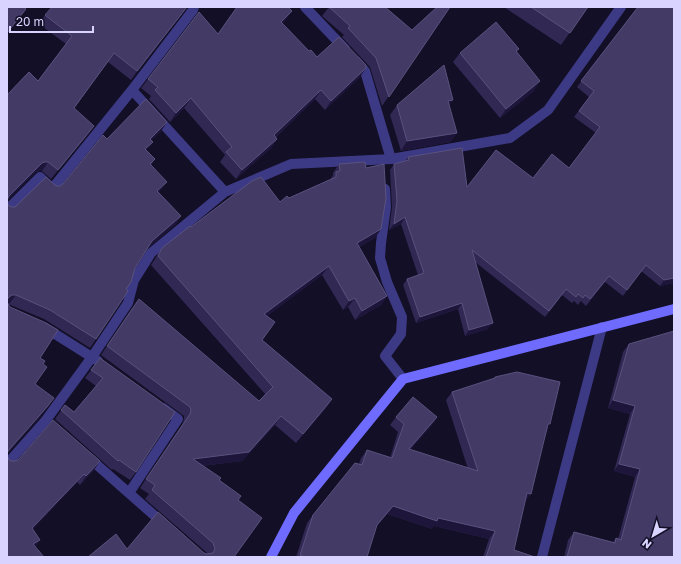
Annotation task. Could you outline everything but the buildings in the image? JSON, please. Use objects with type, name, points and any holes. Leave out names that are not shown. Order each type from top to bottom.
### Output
[{"type":"street","points":[[7,210],[40,177],[52,188],[132,90],[194,7]]},
{"type":"street","points":[[305,7],[365,71],[386,162]]},
{"type":"street","points":[[7,464],[49,422],[128,303],[134,280],[151,252],[225,192],[291,164],[386,162],[510,138],[548,110],[621,7]]},
{"type":"street","points":[[132,90],[225,192]]},
{"type":"street","points":[[384,183],[386,207],[380,258],[387,282],[402,317],[401,334],[385,356],[403,379]]},
{"type":"street","points":[[271,557],[294,512],[403,379],[674,309]]},
{"type":"street","points":[[34,322],[105,366]]},
{"type":"street","points":[[542,557],[602,328]]},
{"type":"street","points":[[129,493],[178,419],[154,401]]},
{"type":"street","points":[[82,451],[174,532]]}]
